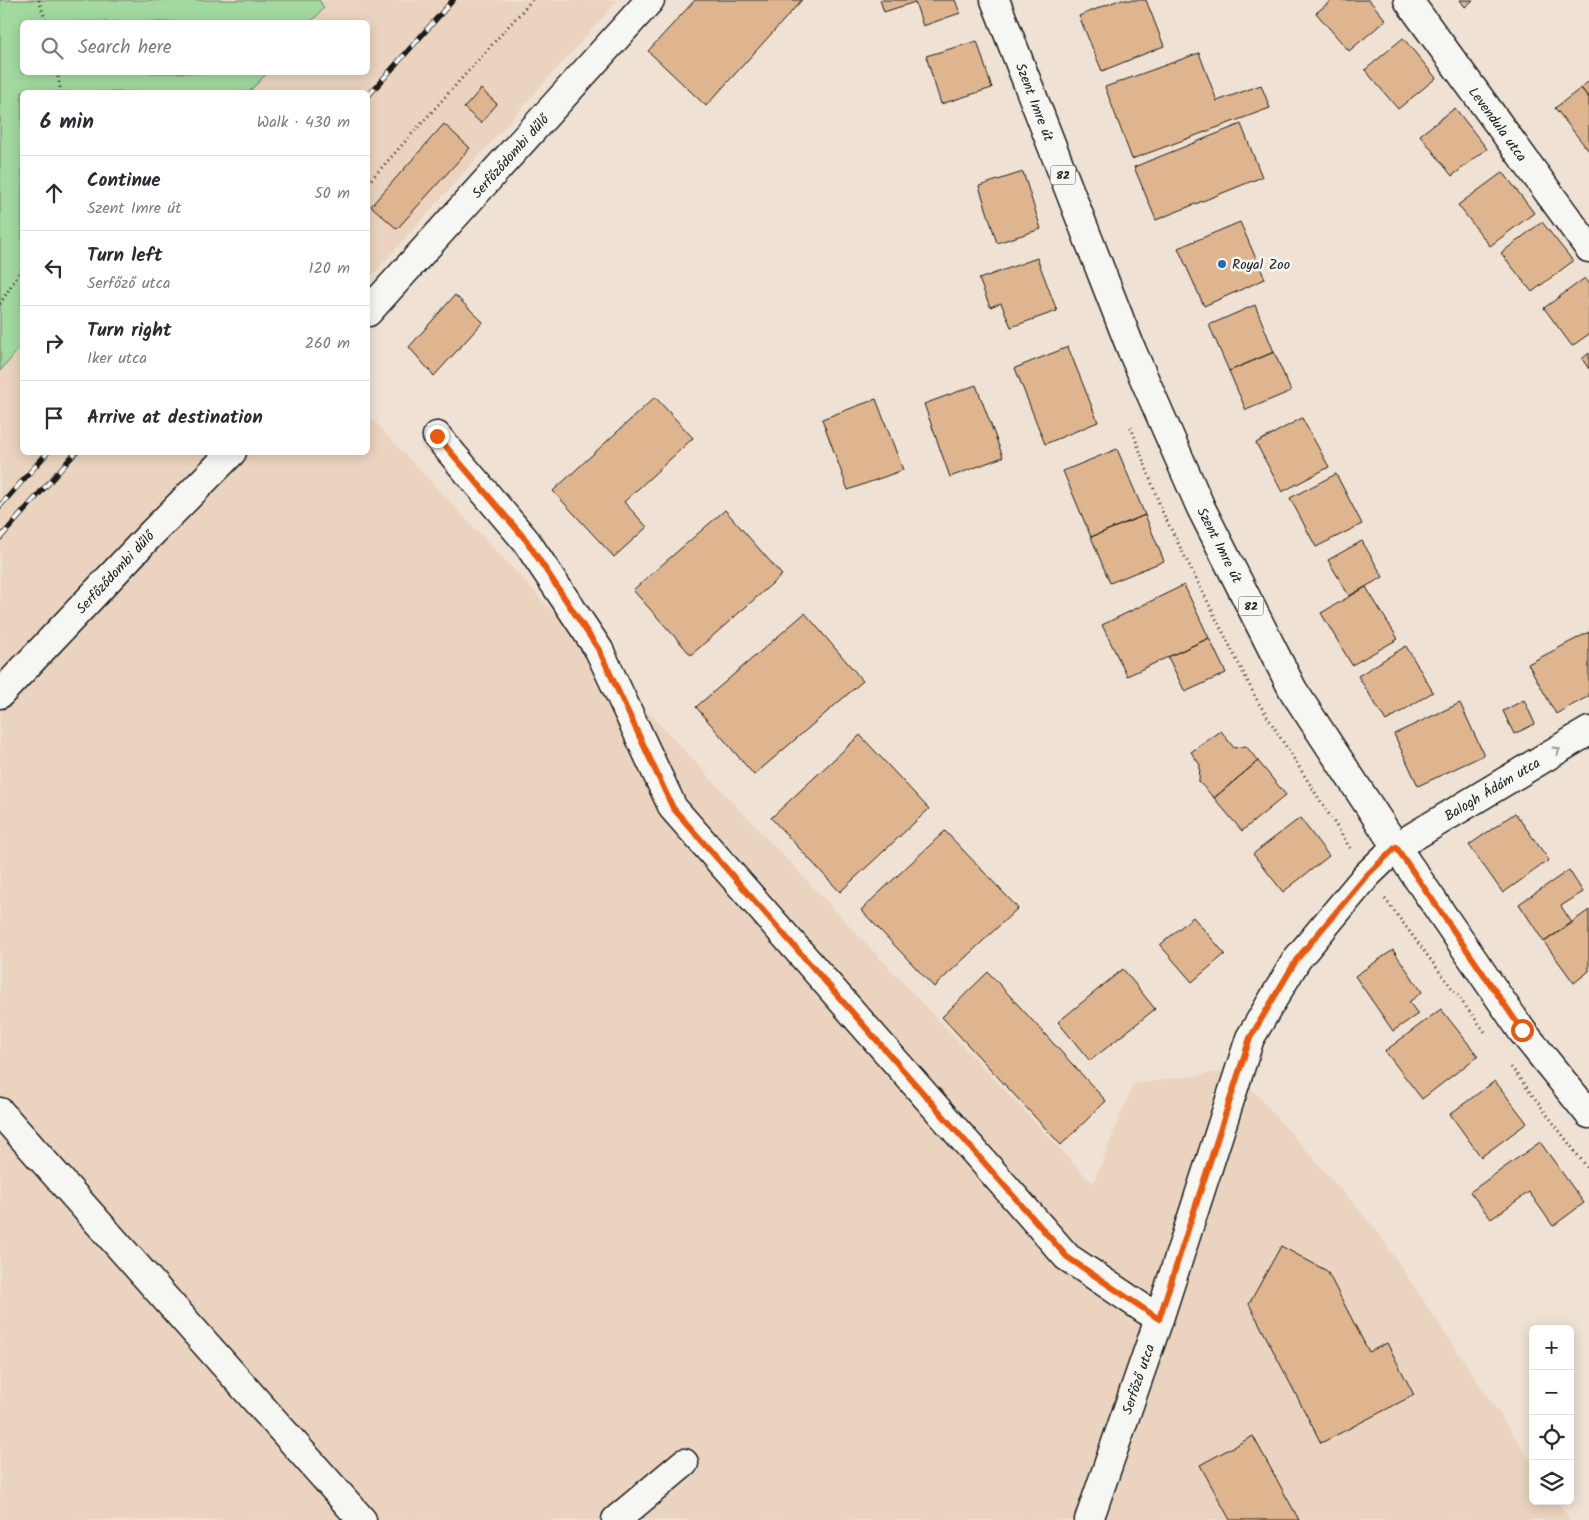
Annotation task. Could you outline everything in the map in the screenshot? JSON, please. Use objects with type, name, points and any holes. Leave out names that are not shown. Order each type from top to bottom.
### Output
[{"type":"street","name":"Serfőződombi dűlő","points":[[370,310],[650,0]]},
{"type":"street","name":"Szent Imre út","points":[[995,0],[1132,351],[1201,508],[1293,690],[1396,847],[1522,1030],[1589,1114]]},
{"type":"street","name":"Levendula utca","points":[[1408,0],[1585,233]]},
{"type":"street","points":[[437,436],[526,540],[599,650],[673,808],[1067,1257],[1159,1319]]},
{"type":"street","name":"Serfőződombi dűlő","points":[[0,694],[150,534],[229,455]]},
{"type":"street","name":"Balogh Ádám utca","points":[[1396,847],[1589,731]]},
{"type":"street","name":"Serfőző utca","points":[[1089,1520],[1159,1319],[1250,1038],[1297,959],[1367,875],[1396,847]]},
{"type":"street","points":[[0,1112],[362,1520]]},
{"type":"street","points":[[616,1520],[684,1463]]},
{"type":"path","points":[[39,0],[45,20]]},
{"type":"path","points":[[370,182],[532,0]]},
{"type":"path","points":[[58,75],[62,90]]},
{"type":"path","points":[[0,304],[20,271]]},
{"type":"shaded area","points":[[319,0],[618,0],[370,278],[370,90],[251,90],[265,75],[370,75],[370,20],[313,20],[324,8]]},
{"type":"shaded area","points":[[20,348],[20,455],[370,455],[370,417],[1093,1184],[1133,1084],[1235,1070],[1375,1228],[1529,1458],[1529,1505],[1560,1505],[1570,1520],[0,1520],[0,371]]},
{"type":"green space","points":[[0,0],[319,0],[324,8],[313,20],[20,20],[20,75],[265,75],[251,90],[20,90],[20,348],[0,371]]},
{"type":"building","points":[[695,0],[802,0],[706,106],[648,51]]},
{"type":"building","points":[[880,0],[955,0],[960,13],[923,26],[915,2],[884,12]]},
{"type":"building","points":[[1119,0],[1146,0],[1164,46],[1102,71],[1079,16]]},
{"type":"building","points":[[1332,0],[1369,0],[1386,20],[1349,51],[1316,13]]},
{"type":"building","points":[[1460,0],[1473,0],[1465,7]]},
{"type":"building","points":[[1403,38],[1436,78],[1398,109],[1365,70]]},
{"type":"building","points":[[977,41],[992,88],[941,104],[926,56]]},
{"type":"building","points":[[1199,53],[1217,101],[1261,85],[1270,108],[1132,159],[1105,87]]},
{"type":"building","points":[[1589,81],[1589,98],[1581,88]]},
{"type":"building","points":[[1581,88],[1589,98],[1589,151],[1555,108]]},
{"type":"building","points":[[481,89],[497,104],[481,123],[464,108]]},
{"type":"building","points":[[1455,108],[1487,149],[1452,176],[1420,135]]},
{"type":"building","points":[[444,124],[470,148],[397,229],[371,206]]},
{"type":"building","points":[[1241,124],[1262,177],[1156,220],[1134,167]]},
{"type":"building","points":[[1023,172],[1041,229],[997,243],[979,186]]},
{"type":"building","points":[[1503,172],[1534,213],[1490,246],[1458,205]]},
{"type":"building","name":"Royal Zoo","points":[[1240,222],[1265,279],[1204,306],[1178,248]]},
{"type":"building","points":[[1542,222],[1573,261],[1532,292],[1501,253]]},
{"type":"building","points":[[1037,258],[1057,311],[1011,327],[1001,303],[990,307],[979,279]]},
{"type":"building","points":[[1585,278],[1589,283],[1589,334],[1572,346],[1544,308]]},
{"type":"building","points":[[455,295],[483,322],[434,376],[409,347]]},
{"type":"building","points":[[1255,305],[1274,352],[1229,371],[1209,325]]},
{"type":"building","points":[[1068,347],[1098,422],[1045,444],[1015,368]]},
{"type":"building","points":[[1274,352],[1291,391],[1246,410],[1229,371]]},
{"type":"building","points":[[1589,353],[1589,369],[1582,359]]},
{"type":"building","points":[[976,385],[1003,457],[950,477],[924,404]]},
{"type":"building","points":[[655,397],[693,438],[624,502],[647,527],[614,557],[553,491]]},
{"type":"building","points":[[876,399],[903,470],[848,490],[822,419]]},
{"type":"building","points":[[1302,418],[1329,467],[1282,492],[1256,443]]},
{"type":"building","points":[[1117,449],[1145,515],[1091,537],[1063,471]]},
{"type":"building","points":[[1336,474],[1362,524],[1316,547],[1290,498]]},
{"type":"building","points":[[725,510],[782,575],[691,655],[633,590]]},
{"type":"building","points":[[1145,515],[1164,561],[1110,583],[1091,537]]},
{"type":"building","points":[[1362,541],[1383,577],[1349,596],[1328,560]]},
{"type":"building","points":[[1184,585],[1209,638],[1127,676],[1102,625]]},
{"type":"building","points":[[1366,587],[1398,639],[1352,665],[1321,613]]},
{"type":"building","points":[[805,613],[863,681],[754,775],[696,707]]},
{"type":"building","points":[[1589,632],[1589,696],[1556,714],[1528,664]]},
{"type":"building","points":[[1209,638],[1226,673],[1185,692],[1168,657]]},
{"type":"building","points":[[1406,646],[1433,692],[1386,721],[1358,676]]},
{"type":"building","points":[[1524,700],[1535,724],[1514,734],[1503,711]]},
{"type":"building","points":[[1460,703],[1484,755],[1418,786],[1394,734]]},
{"type":"building","points":[[1221,731],[1234,748],[1246,746],[1258,761],[1214,798],[1199,782],[1200,765],[1191,752]]},
{"type":"building","points":[[860,735],[929,809],[840,892],[771,818]]},
{"type":"building","points":[[1258,761],[1286,795],[1242,831],[1214,798]]},
{"type":"building","points":[[1515,813],[1549,860],[1503,893],[1469,845]]},
{"type":"building","points":[[1300,818],[1329,856],[1283,892],[1253,854]]},
{"type":"building","points":[[945,831],[1018,908],[934,987],[861,910]]},
{"type":"building","points":[[1569,870],[1583,892],[1561,906],[1572,923],[1544,942],[1519,904]]},
{"type":"building","points":[[1589,910],[1589,971],[1574,983],[1544,942]]},
{"type":"building","points":[[1193,917],[1225,954],[1192,982],[1160,945]]},
{"type":"building","points":[[1393,950],[1422,992],[1409,1002],[1418,1014],[1393,1031],[1355,976]]},
{"type":"building","points":[[1123,969],[1155,1009],[1090,1061],[1058,1022]]},
{"type":"building","points":[[988,972],[1106,1101],[1061,1145],[942,1017]]},
{"type":"building","points":[[1441,1009],[1478,1056],[1422,1099],[1385,1051]]},
{"type":"building","points":[[1495,1081],[1527,1123],[1481,1157],[1450,1114]]},
{"type":"building","points":[[1540,1142],[1584,1203],[1553,1226],[1529,1192],[1491,1219],[1470,1192]]},
{"type":"building","points":[[1281,1246],[1327,1271],[1369,1352],[1387,1343],[1414,1395],[1321,1443],[1249,1304]]},
{"type":"building","points":[[1253,1436],[1299,1520],[1230,1520],[1200,1465]]},
{"type":"railway","points":[[370,94],[453,0]]},
{"type":"railway","points":[[0,506],[45,455]]},
{"type":"railway","points":[[0,538],[73,455]]},
{"type":"place","name":"Royal Zoo","points":[[1222,264]]},
{"type":"route","points":[[437,436],[526,540],[599,650],[673,808],[1067,1257],[1159,1319],[1250,1038],[1297,959],[1367,875],[1396,847],[1522,1030]]}]
